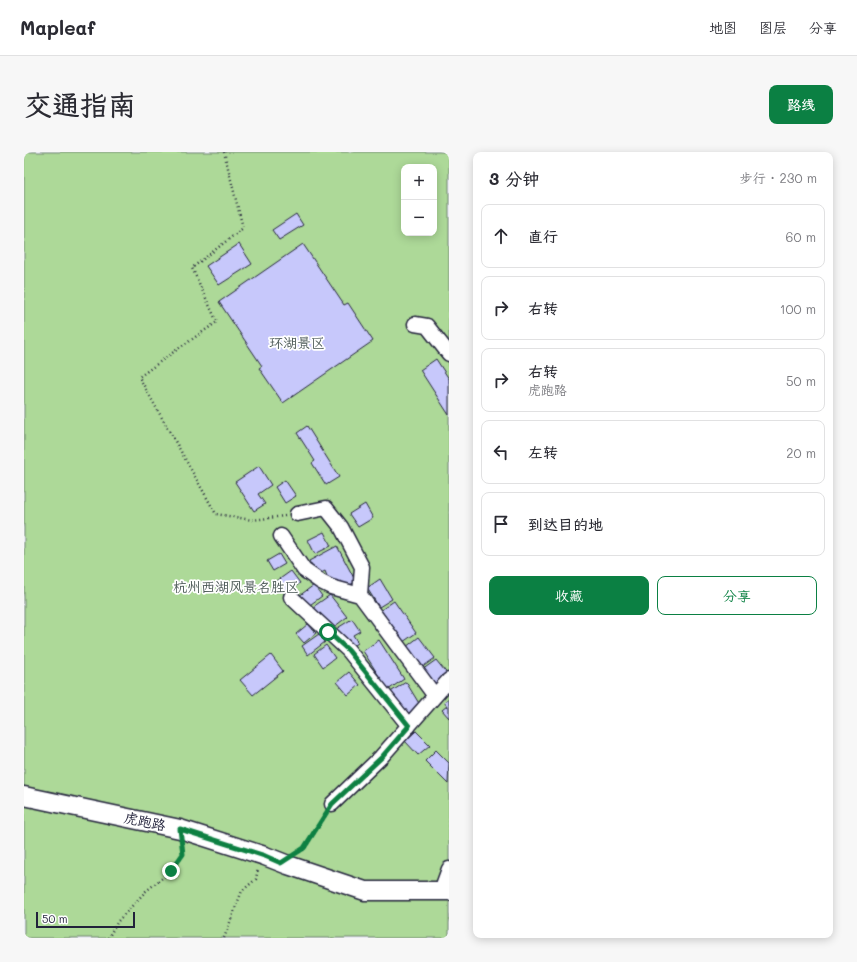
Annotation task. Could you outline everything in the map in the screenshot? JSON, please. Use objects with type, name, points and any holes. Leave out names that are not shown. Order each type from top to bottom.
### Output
[{"type":"main road","name":"虎跑路","points":[[24,796],[180,829],[366,891],[445,891]]},
{"type":"street","points":[[415,324],[427,326],[449,354]]},
{"type":"street","points":[[297,514],[326,508],[337,522],[362,568],[360,595]]},
{"type":"street","points":[[281,536],[304,570],[331,587],[360,595],[435,696]]},
{"type":"street","points":[[292,597],[348,650],[409,726]]},
{"type":"street","points":[[332,804],[382,757],[449,680]]},
{"type":"street","points":[[445,891],[449,870]]},
{"type":"path","points":[[224,152],[243,228],[192,268],[218,322],[139,377],[216,514],[252,520],[297,514]]},
{"type":"path","points":[[281,863],[304,848],[332,804]]},
{"type":"path","points":[[108,938],[118,921],[146,891],[171,871],[183,854],[180,829]]},
{"type":"path","points":[[224,938],[242,892],[256,879],[258,868],[252,861],[258,854]]},
{"type":"green space","name":"环湖景区","points":[[24,152],[449,152],[449,938],[24,938]]},
{"type":"building","points":[[296,214],[303,225],[279,240],[272,230]]},
{"type":"building","points":[[239,244],[252,264],[219,285],[206,266]]},
{"type":"building","points":[[303,244],[344,305],[348,303],[373,341],[283,403],[259,368],[262,366],[219,302]]},
{"type":"building","points":[[436,359],[449,379],[449,415],[420,370]]},
{"type":"building","points":[[307,426],[339,477],[326,485],[312,463],[315,461],[297,433]]},
{"type":"building","points":[[259,466],[271,485],[258,494],[265,504],[254,511],[235,482]]},
{"type":"building","points":[[285,480],[296,496],[285,503],[275,487]]},
{"type":"building","points":[[365,504],[373,518],[358,527],[349,514]]},
{"type":"building","points":[[324,532],[331,546],[315,554],[308,540]]},
{"type":"building","points":[[337,546],[356,582],[341,589],[331,586],[325,571],[317,575],[309,561]]},
{"type":"building","points":[[279,554],[285,564],[273,571],[267,561]]},
{"type":"building","points":[[291,571],[300,583],[287,593],[277,581]]},
{"type":"building","points":[[380,579],[392,599],[379,607],[367,588]]},
{"type":"building","points":[[314,585],[322,596],[307,607],[299,596]]},
{"type":"building","points":[[330,595],[347,617],[330,630],[313,607]]},
{"type":"building","points":[[394,601],[416,633],[403,642],[381,610]]},
{"type":"building","points":[[352,619],[360,631],[353,635],[358,643],[349,649],[336,629]]},
{"type":"building","points":[[308,624],[316,633],[304,643],[296,634]]},
{"type":"building","points":[[319,634],[325,642],[308,655],[302,646]]},
{"type":"building","points":[[419,637],[435,658],[421,668],[406,647]]},
{"type":"building","points":[[379,640],[404,679],[388,690],[363,651]]},
{"type":"building","points":[[326,645],[335,658],[323,667],[314,654]]},
{"type":"building","points":[[271,655],[283,671],[253,695],[240,680]]},
{"type":"building","points":[[436,660],[449,676],[435,687],[422,670]]},
{"type":"building","points":[[349,672],[360,685],[348,695],[337,682]]},
{"type":"building","points":[[406,682],[420,705],[405,716],[389,693]]},
{"type":"building","points":[[449,698],[449,718],[442,710],[447,706],[444,702]]},
{"type":"building","points":[[416,731],[430,745],[418,755],[405,741]]},
{"type":"building","points":[[436,750],[449,763],[448,784],[425,761]]},
{"type":"route","points":[[171,871],[183,854],[180,829],[265,856],[281,863],[304,848],[332,804],[382,757],[409,726],[348,650],[328,632]]},
{"type":"park label","name":"杭州西湖风景名胜区","points":[[236,586]]}]
